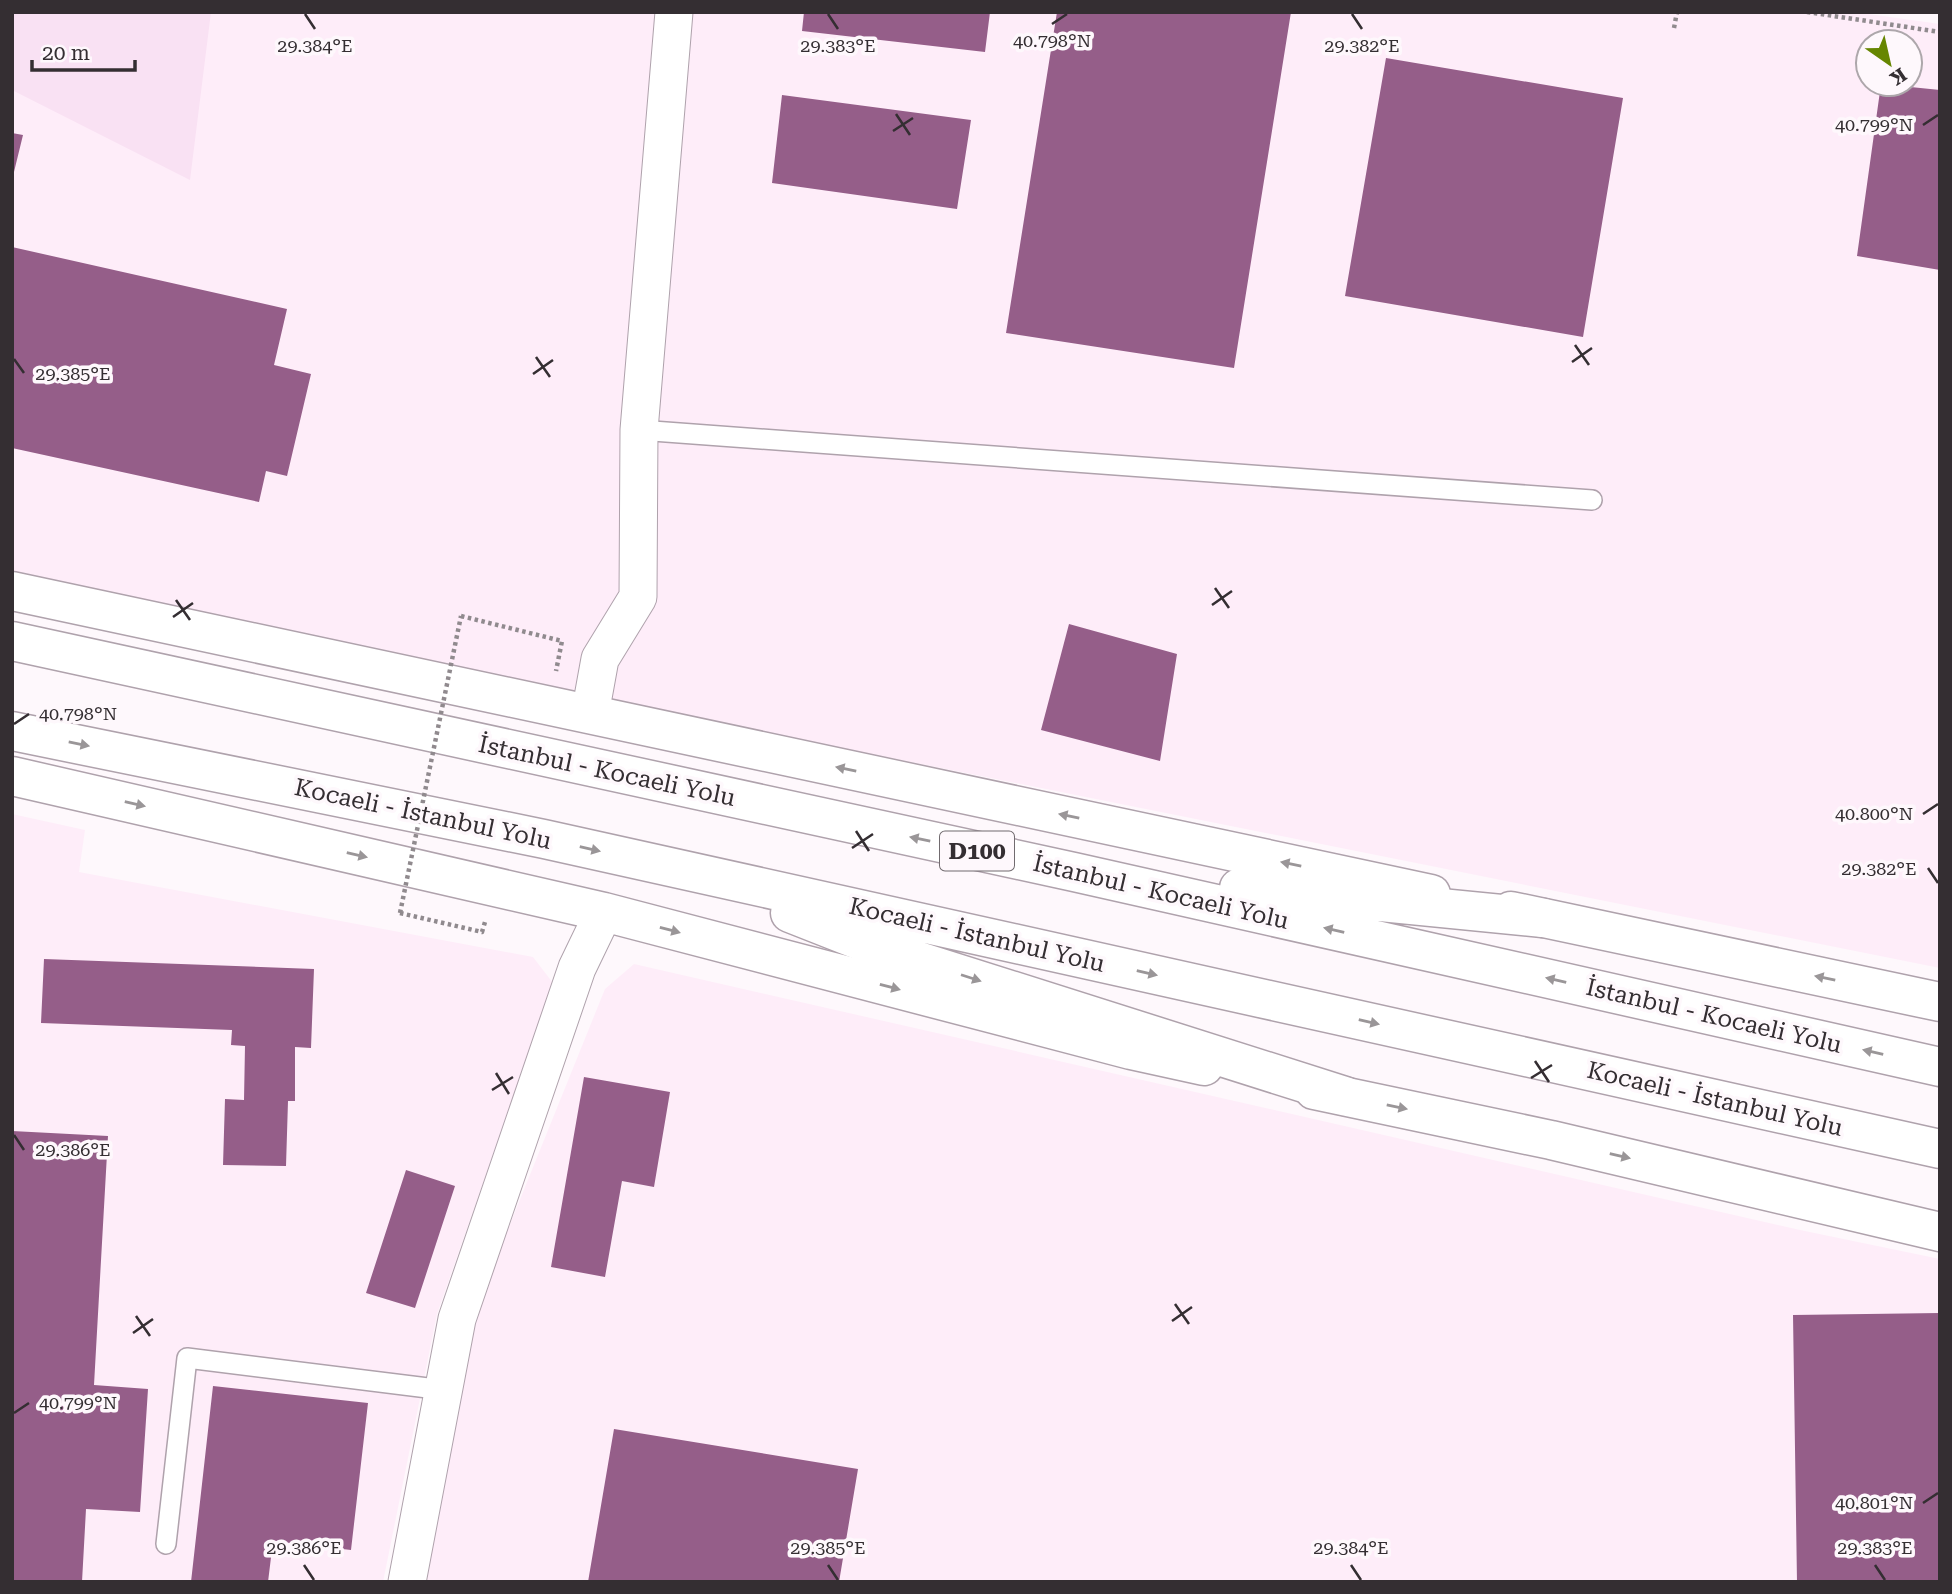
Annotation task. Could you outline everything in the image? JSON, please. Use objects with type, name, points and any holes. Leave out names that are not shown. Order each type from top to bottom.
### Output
[{"type":"main road","points":[[12,591],[1940,1002]]},
{"type":"main road","name":"İstanbul - Kocaeli Yolu","points":[[12,641],[1074,872],[1940,1067]]},
{"type":"main road","name":"Kocaeli - İstanbul Yolu","points":[[12,731],[544,839],[1940,1149]]},
{"type":"main road","points":[[12,776],[604,912],[1131,1050],[1551,1140],[1940,1232]]},
{"type":"main road","points":[[678,869],[884,950],[1345,1096]]},
{"type":"main road","points":[[1074,872],[1543,918]]},
{"type":"street","points":[[590,714],[600,659],[638,597],[639,430],[674,12]]},
{"type":"street","points":[[407,1582],[457,1319],[577,968],[604,912]]},
{"type":"lane","points":[[639,430],[1592,500]]},
{"type":"lane","points":[[166,1544],[187,1357],[444,1390]]},
{"type":"path","points":[[1674,28],[1677,12]]},
{"type":"path","points":[[1807,12],[1940,32]]},
{"type":"path","points":[[482,932],[400,913],[461,615],[562,641]]},
{"type":"shaded area","points":[[12,12],[1854,12],[1940,24],[1940,968],[12,582]]},
{"type":"shaded area","points":[[12,12],[211,12],[190,180],[12,90]]},
{"type":"shaded area","points":[[12,814],[85,830],[79,872],[533,957],[553,983],[437,1314],[383,1582],[12,1582]]},
{"type":"shaded area","points":[[634,964],[1800,1230],[1940,1259],[1940,1582],[424,1582],[473,1316],[605,989]]},
{"type":"building","points":[[804,12],[990,12],[985,52],[802,31]]},
{"type":"building","points":[[1057,12],[1291,12],[1234,368],[1006,333]]},
{"type":"building","points":[[1386,58],[1623,98],[1583,337],[1345,296]]},
{"type":"building","points":[[1924,88],[1940,90],[1940,270],[1857,256],[1879,98],[1924,98]]},
{"type":"building","points":[[782,95],[971,120],[957,209],[772,183]]},
{"type":"building","points":[[12,133],[23,135],[13,176],[12,176]]},
{"type":"building","points":[[12,247],[287,309],[274,365],[311,374],[287,476],[266,471],[259,502],[12,448]]},
{"type":"building","points":[[1069,624],[1177,654],[1160,761],[1041,730]]},
{"type":"building","points":[[44,959],[314,969],[311,1048],[295,1047],[295,1101],[288,1101],[286,1166],[223,1165],[225,1099],[244,1100],[245,1046],[231,1045],[232,1030],[41,1023]]},
{"type":"building","points":[[584,1077],[670,1092],[654,1187],[622,1181],[605,1277],[551,1267]]},
{"type":"building","points":[[12,1131],[108,1136],[94,1385],[148,1389],[140,1512],[86,1509],[82,1582],[12,1582]]},
{"type":"building","points":[[406,1170],[455,1186],[415,1308],[366,1293]]},
{"type":"building","points":[[1940,1313],[1940,1582],[1797,1582],[1793,1315]]},
{"type":"building","points":[[213,1386],[368,1403],[351,1550],[273,1541],[268,1582],[191,1582]]},
{"type":"building","points":[[614,1429],[858,1469],[839,1582],[588,1582]]}]
